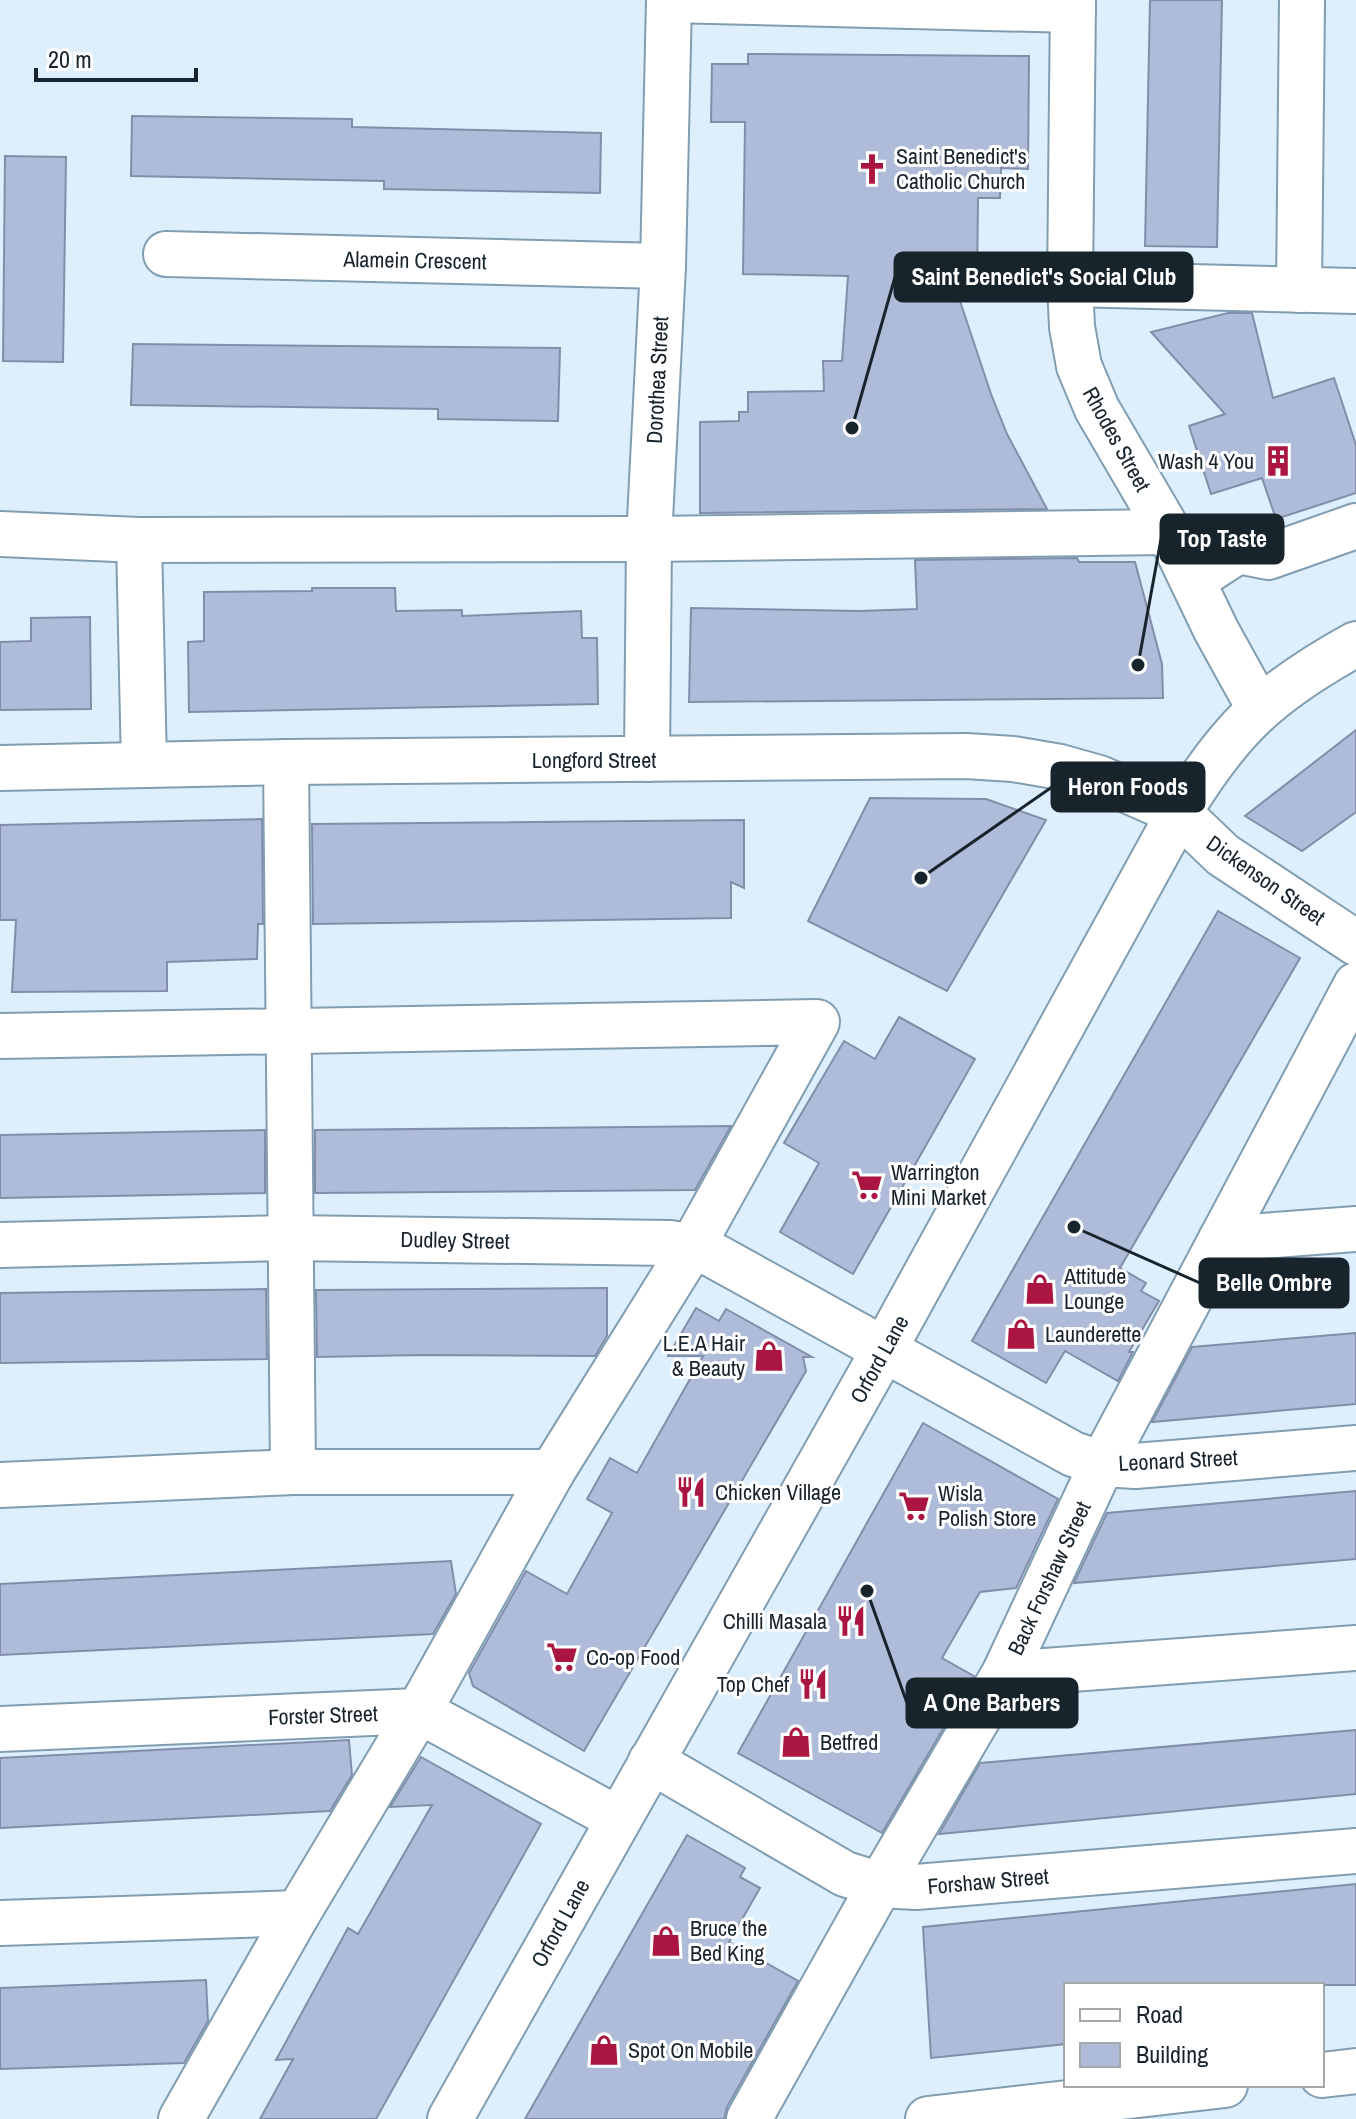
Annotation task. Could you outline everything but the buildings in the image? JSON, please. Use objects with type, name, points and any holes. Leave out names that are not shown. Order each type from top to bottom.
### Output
[{"type":"street","points":[[669,0],[1073,5]]},
{"type":"street","name":"Dorothea Street","points":[[647,759],[649,539],[663,266],[669,0]]},
{"type":"street","points":[[1299,290],[1302,0]]},
{"type":"street","name":"Rhodes Street","points":[[1073,5],[1070,284],[1072,327],[1079,366],[1097,409],[1169,532],[1216,630],[1259,708]]},
{"type":"street","name":"Alamein Crescent","points":[[166,254],[663,266]]},
{"type":"street","points":[[1070,284],[1356,291]]},
{"type":"street","points":[[1193,580],[1238,551],[1268,557],[1356,526]]},
{"type":"street","points":[[0,534],[139,540],[649,539],[1169,532]]},
{"type":"street","points":[[139,540],[144,765]]},
{"type":"street","name":"Orford Lane","points":[[450,2119],[885,1348],[1206,769],[1259,708],[1292,682],[1356,644]]},
{"type":"street","name":"Longford Street","points":[[0,768],[286,762],[966,756],[1013,759],[1060,767],[1099,778],[1179,813]]},
{"type":"street","points":[[286,762],[293,1472]]},
{"type":"street","name":"Dickenson Street","points":[[1179,813],[1223,855],[1356,943]]},
{"type":"street","name":"Back Forshaw Street","points":[[749,2119],[880,1885],[1004,1674],[1102,1464],[1356,985]]},
{"type":"street","points":[[0,1036],[817,1022],[692,1247],[552,1472],[419,1711],[298,1913],[181,2119]]},
{"type":"street","points":[[1221,1239],[1356,1229]]},
{"type":"street","name":"Dudley Street","points":[[0,1245],[289,1238],[671,1243],[692,1247],[885,1348]]},
{"type":"street","name":"Leonard Street","points":[[885,1348],[1073,1454],[1102,1464],[1135,1466],[1356,1448]]},
{"type":"street","points":[[0,1485],[293,1472],[552,1472]]},
{"type":"street","points":[[1004,1674],[1356,1648]]},
{"type":"street","points":[[419,1711],[618,1819]]},
{"type":"street","name":"Forster Street","points":[[0,1729],[419,1711]]},
{"type":"street","name":"Forshaw Street","points":[[651,1761],[845,1874],[880,1885],[916,1887],[1356,1851]]},
{"type":"street","points":[[0,1923],[298,1913]]},
{"type":"street","points":[[1324,2075],[1356,2071]]},
{"type":"street","points":[[928,2119],[1103,2108],[1214,2087]]},
{"type":"place","name":"Saint Benedict's Catholic Church","points":[[872,169]]},
{"type":"place","name":"Saint Benedict's Social Club","points":[[852,428]]},
{"type":"place","name":"Wash 4 You","points":[[1278,461]]},
{"type":"place","name":"Top Taste","points":[[1138,665]]},
{"type":"place","name":"Heron Foods","points":[[921,878]]},
{"type":"place","name":"Warrington Mini Market","points":[[867,1185]]},
{"type":"place","name":"Belle Ombre","points":[[1074,1227]]},
{"type":"place","name":"Attitude Lounge","points":[[1040,1289]]},
{"type":"place","name":"Launderette","points":[[1021,1334]]},
{"type":"place","name":"L.E.A Hair & Beauty","points":[[769,1356]]},
{"type":"place","name":"Chicken Village","points":[[691,1492]]},
{"type":"place","name":"Wisla Polish Store","points":[[914,1506]]},
{"type":"place","name":"A One Barbers","points":[[867,1591]]},
{"type":"place","name":"Chilli Masala","points":[[851,1621]]},
{"type":"place","name":"Co-op Food","points":[[562,1657]]},
{"type":"place","name":"Top Chef","points":[[813,1684]]},
{"type":"place","name":"Betfred","points":[[796,1742]]},
{"type":"place","name":"Bruce the Bed King","points":[[666,1941]]},
{"type":"place","name":"Spot On Mobile","points":[[604,2050]]}]
